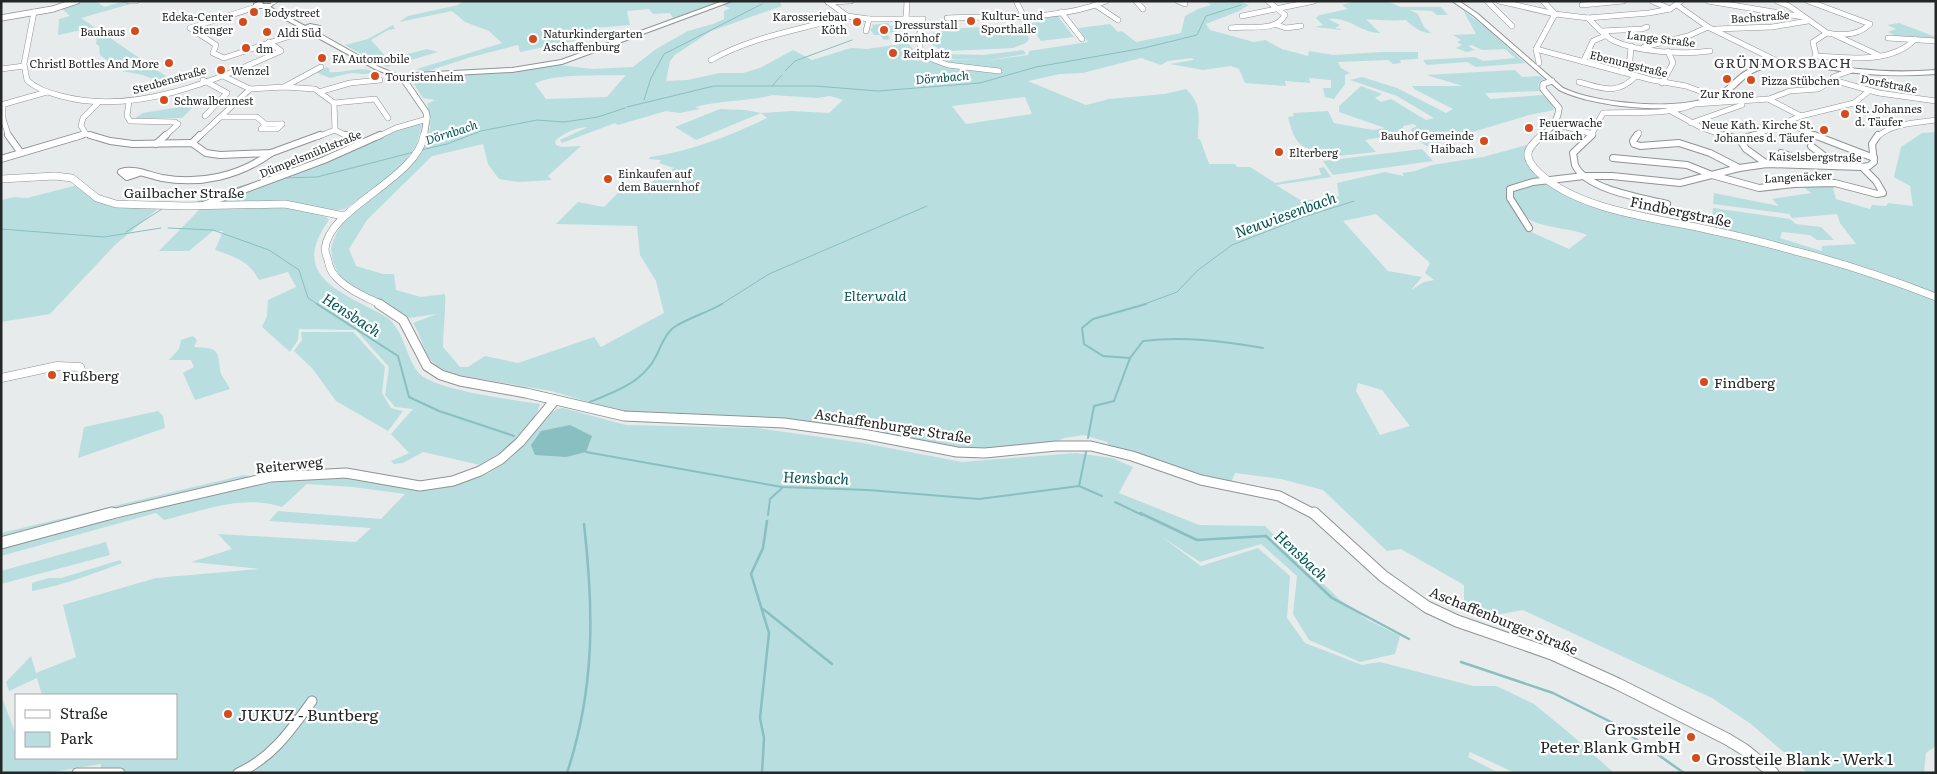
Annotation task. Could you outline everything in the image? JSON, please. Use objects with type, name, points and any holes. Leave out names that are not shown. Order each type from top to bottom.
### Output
[{"type":"main road","points":[[266,3],[306,30],[377,68],[407,78],[424,75],[512,70],[562,62],[729,1]]},
{"type":"main road","points":[[1455,1],[1476,15],[1552,81],[1575,96],[1602,102],[1640,105],[1693,103],[1716,97],[1751,70],[1764,66],[1783,64],[1897,74],[1936,72]]},
{"type":"street","points":[[1,18],[77,1]]},
{"type":"street","points":[[129,1],[136,1]]},
{"type":"street","points":[[828,2],[852,1]]},
{"type":"street","points":[[906,19],[907,1]]},
{"type":"street","points":[[1016,1],[1023,15]]},
{"type":"street","points":[[947,18],[1061,12],[1097,6],[1106,1]]},
{"type":"street","points":[[1136,1],[1143,8]]},
{"type":"street","points":[[1178,1],[1185,4]]},
{"type":"street","points":[[1261,34],[1277,25],[1283,20],[1285,15],[1268,1]]},
{"type":"street","points":[[1242,16],[1279,10],[1314,1]]},
{"type":"street","points":[[1488,1],[1512,26]]},
{"type":"street","points":[[1499,1],[1555,14],[1588,18],[1639,14],[1670,8],[1679,3],[1710,28],[1783,64]]},
{"type":"street","points":[[1543,1],[1555,14]]},
{"type":"street","points":[[1580,3],[1623,1]]},
{"type":"street","points":[[1652,1],[1670,8]]},
{"type":"street","points":[[1708,1],[1803,17]]},
{"type":"street","points":[[1777,1],[1790,6],[1808,21],[1827,33],[1880,55]]},
{"type":"street","points":[[1808,1],[1870,24],[1860,30],[1835,35]]},
{"type":"street","points":[[828,2],[847,16]]},
{"type":"street","points":[[266,3],[190,28],[216,45],[213,53],[221,58],[232,56],[306,30]]},
{"type":"street","points":[[1580,3],[1595,18]]},
{"type":"street","points":[[1790,6],[1795,3]]},
{"type":"street","points":[[1097,6],[1118,20]]},
{"type":"street","points":[[1,69],[24,66],[34,12]]},
{"type":"street","points":[[1061,12],[1082,40]]},
{"type":"street","points":[[1539,63],[1536,52],[1555,14]]},
{"type":"street","points":[[711,60],[767,37],[847,16],[869,19],[923,19],[919,41],[924,56],[935,61],[982,70],[999,71]]},
{"type":"street","name":"Lange Straße","points":[[1588,18],[1604,33],[1619,43],[1698,53],[1710,51]]},
{"type":"street","points":[[866,31],[869,19]]},
{"type":"street","name":"Bachstraße","points":[[1710,28],[1772,27],[1808,21]]},
{"type":"street","points":[[1277,25],[1286,28],[1301,26]]},
{"type":"street","points":[[1230,28],[1250,26],[1269,28]]},
{"type":"street","points":[[1583,62],[1592,42],[1598,36],[1604,33],[1633,30],[1647,26]]},
{"type":"street","points":[[1644,47],[1688,36],[1710,28]]},
{"type":"street","points":[[1815,66],[1813,60],[1816,56],[1813,42],[1827,33]]},
{"type":"street","points":[[1888,38],[1936,41]]},
{"type":"street","points":[[1816,56],[1848,58],[1880,55],[1902,50],[1915,39]]},
{"type":"street","name":"Steubenstraße","points":[[24,66],[24,76],[29,82],[47,92],[71,99],[98,103],[129,101],[158,95],[281,51],[268,42]]},
{"type":"street","points":[[1621,72],[1630,59],[1631,46]]},
{"type":"street","points":[[1662,83],[1674,65],[1674,60],[1668,50]]},
{"type":"street","name":"Ebenungstraße","points":[[1522,55],[1536,52],[1583,62],[1662,83],[1686,86],[1716,97]]},
{"type":"street","points":[[284,87],[321,67]]},
{"type":"street","points":[[1667,204],[1626,195],[1606,188],[1584,176],[1573,162],[1573,153],[1593,134],[1603,113],[1668,110],[1691,107],[1693,103],[1742,103],[1768,99],[1788,91],[1820,90],[1826,88],[1833,80],[1833,77],[1852,70]]},
{"type":"street","points":[[221,74],[250,90],[284,87],[308,88],[319,92],[334,103],[376,99],[388,118]]},
{"type":"street","points":[[1579,82],[1619,89],[1628,86],[1636,76]]},
{"type":"street","points":[[344,216],[390,182],[415,156],[421,145],[427,119],[425,110],[407,78]]},
{"type":"street","points":[[203,80],[227,93],[205,116]]},
{"type":"street","points":[[319,92],[350,82],[380,80]]},
{"type":"street","name":"Dorfstraße","points":[[1833,80],[1869,91],[1936,101]]},
{"type":"street","points":[[1552,81],[1543,86],[1545,93],[1560,111],[1555,124],[1593,134]]},
{"type":"street","points":[[192,143],[250,90]]},
{"type":"street","points":[[1740,140],[1801,116],[1854,103],[1869,91]]},
{"type":"street","points":[[21,153],[9,140],[4,130],[2,105],[47,92]]},
{"type":"street","points":[[1768,99],[1801,116]]},
{"type":"street","points":[[129,101],[127,116],[130,121],[174,122],[178,124],[156,144]]},
{"type":"street","points":[[86,134],[81,126],[83,118],[98,103]]},
{"type":"street","points":[[334,103],[335,130]]},
{"type":"street","points":[[1691,123],[1726,112],[1742,105],[1742,103]]},
{"type":"street","points":[[1668,110],[1691,123],[1740,140],[1746,149],[1767,164]]},
{"type":"street","points":[[221,117],[257,117],[265,124]]},
{"type":"street","name":"Dümpelsmühlstraße","points":[[201,206],[324,160],[411,123],[427,119]]},
{"type":"street","name":"Kaiselsbergstraße","points":[[1529,228],[1510,198],[1510,189],[1521,185],[1584,176],[1612,176],[1680,184],[1739,168],[1767,164],[1862,167],[1872,164],[1874,158],[1872,144],[1879,133],[1892,128],[1936,120]]},
{"type":"street","points":[[1788,122],[1825,141],[1874,158]]},
{"type":"street","name":"Findbergstraße","points":[[1555,124],[1533,144],[1528,153],[1531,163],[1548,180],[1569,192],[1609,208],[1729,234],[1845,264],[1875,273],[1936,297]]},
{"type":"street","points":[[1,159],[86,134],[110,141],[133,144],[192,143],[206,152],[220,155],[271,152],[335,130],[362,143]]},
{"type":"street","points":[[1639,133],[1633,142],[1634,144],[1640,146],[1679,143],[1710,153],[1739,168]]},
{"type":"street","points":[[1811,146],[1837,166]]},
{"type":"street","points":[[139,173],[162,178],[203,180],[222,177],[248,168],[271,152]]},
{"type":"street","points":[[1782,153],[1790,156],[1798,164]]},
{"type":"street","points":[[1613,158],[1679,163],[1712,176]]},
{"type":"street","name":"Langenäcker","points":[[1712,176],[1759,188],[1835,183],[1877,194],[1883,193],[1876,181],[1862,167]]},
{"type":"street","name":"Gailbacher Straße","points":[[1,179],[66,177],[76,180],[98,198],[116,204],[201,206],[284,204],[344,216]]},
{"type":"street","name":"Aschaffenburger Straße","points":[[344,216],[333,228],[326,241],[325,255],[329,268],[340,281],[392,311],[404,321],[412,331],[420,352],[435,372],[457,379],[626,416],[748,419],[781,422],[890,439],[951,451],[993,453],[1045,447],[1094,446],[1111,449],[1204,480],[1280,496],[1304,507],[1327,524],[1377,571],[1428,607],[1548,652],[1584,669],[1727,739],[1745,750],[1773,773]]},
{"type":"street","points":[[1,378],[57,366],[80,367],[82,372]]},
{"type":"street","name":"Reiterweg","points":[[1,543],[125,510],[271,477],[346,473],[420,486],[453,481],[480,471],[501,459],[520,442],[555,400]]},
{"type":"street","points":[[238,773],[262,760],[288,735],[312,701]]},
{"type":"street","points":[[77,773],[120,773]]},
{"type":"green space","points":[[80,1],[96,1],[104,7],[125,1],[130,4],[81,18],[170,79],[160,82],[143,75],[122,71],[141,66],[125,68],[111,63],[100,55],[99,46],[96,44],[97,36],[86,29],[58,35],[59,19],[70,16],[61,8]]},
{"type":"green space","points":[[464,1],[724,1],[673,18],[670,13],[653,14],[649,9],[627,11],[630,25],[593,28],[554,35],[555,40],[630,33],[573,41],[520,52],[518,45],[425,72],[417,69],[502,43],[489,31],[465,22],[452,11],[399,22],[408,16],[458,5]]},
{"type":"green space","name":"Elterwald","points":[[733,1],[779,1],[782,6],[711,31],[675,55],[670,61],[666,81],[687,80],[720,73],[743,73],[760,68],[793,50],[812,60],[851,48],[867,49],[908,43],[919,57],[976,71],[934,60],[983,60],[939,59],[941,54],[983,55],[1023,50],[1026,54],[984,61],[1028,55],[1029,51],[1088,42],[1078,28],[1110,24],[1118,32],[1122,31],[1136,42],[1181,33],[1185,16],[1211,5],[1207,2],[1239,1],[1249,5],[1206,24],[1210,30],[1254,42],[1265,40],[1282,49],[1308,56],[1309,51],[1334,55],[1418,52],[1418,59],[1400,60],[1401,63],[1393,64],[1388,60],[1338,62],[1341,68],[1350,73],[1345,75],[1345,84],[1334,99],[1325,97],[1323,88],[1331,88],[1331,80],[1309,78],[1310,83],[1285,81],[1286,86],[1245,83],[1239,69],[1231,66],[1203,70],[1170,64],[1194,60],[1192,58],[1168,61],[1161,65],[1141,58],[1083,73],[1060,74],[1028,81],[1086,105],[1109,99],[1164,94],[1186,89],[1197,106],[1199,118],[1198,139],[1200,139],[1209,164],[1235,164],[1237,167],[1250,167],[1275,183],[1321,175],[1319,168],[1324,167],[1331,177],[1276,185],[1302,201],[1339,196],[1337,183],[1385,172],[1404,176],[1402,173],[1432,165],[1483,157],[1527,145],[1525,159],[1544,178],[1512,185],[1507,191],[1508,198],[1529,231],[1569,249],[1587,235],[1544,225],[1528,219],[1517,207],[1511,193],[1514,189],[1546,181],[1585,201],[1848,266],[1936,299],[1936,746],[1926,753],[1924,773],[1808,773],[1751,724],[1712,698],[1523,610],[1495,615],[1464,603],[1464,585],[1401,549],[1387,551],[1323,490],[1281,479],[1235,473],[1230,485],[1110,448],[1107,442],[1084,435],[1064,438],[1051,444],[997,449],[955,449],[891,435],[774,418],[651,414],[620,411],[551,391],[453,374],[435,364],[426,353],[413,323],[437,314],[409,318],[352,286],[337,271],[331,248],[340,227],[404,170],[417,156],[427,140],[430,123],[427,104],[435,100],[423,98],[412,81],[433,77],[505,73],[559,65],[592,69],[633,67],[656,49],[688,31],[724,19],[724,11],[730,8],[722,5]],"holes":[[[626,75],[607,97],[546,99],[535,84],[542,80],[553,78]],[[773,95],[817,98],[830,96],[843,100],[829,113],[792,111],[761,113],[767,118],[710,142],[650,157],[649,159],[661,160],[659,163],[674,168],[635,193],[622,189],[604,207],[578,202],[556,224],[637,226],[640,255],[656,281],[664,313],[601,347],[594,337],[518,363],[485,356],[468,367],[460,367],[443,347],[445,294],[421,297],[396,290],[394,274],[383,274],[356,266],[349,249],[367,220],[432,156],[483,144],[488,164],[499,179],[518,182],[552,180],[548,176],[581,146],[562,147],[556,145],[555,141],[574,129],[588,127],[560,140],[562,143],[615,123],[618,125],[666,111],[680,113],[700,109],[695,107],[714,103]],[[1025,97],[1032,114],[966,124],[952,106]],[[1376,214],[1430,263],[1425,273],[1434,280],[1424,282],[1411,290],[1422,277],[1388,271],[1343,221]],[[1358,383],[1382,390],[1410,426],[1380,435],[1356,391]]]},
{"type":"green space","points":[[1356,1],[1387,1],[1401,7],[1441,7],[1448,15],[1437,15],[1432,11],[1410,10],[1418,14],[1424,27],[1431,33],[1421,31],[1406,20],[1366,19],[1380,33],[1367,31],[1335,18],[1328,19],[1340,25],[1335,28],[1341,30],[1315,27],[1323,25],[1316,18],[1320,15],[1348,9],[1342,5]]},
{"type":"green space","points":[[1463,10],[1490,31],[1525,63],[1476,67],[1467,62],[1427,65],[1423,60],[1475,57],[1483,61],[1515,58],[1505,49],[1482,50],[1472,45],[1468,46],[1475,50],[1467,52],[1456,48],[1462,45],[1457,42],[1461,40],[1453,35],[1476,34]]},
{"type":"green space","points":[[1056,14],[1074,37],[1041,41],[1024,18]]},
{"type":"green space","name":"Dressurstall Dörnhof","points":[[888,23],[897,32],[887,33],[890,39],[884,40],[880,35],[874,35],[870,29],[873,28],[872,25]]},
{"type":"green space","points":[[1899,23],[1936,37],[1936,40],[1898,37],[1888,32],[1896,29],[1887,25]]},
{"type":"green space","points":[[393,25],[395,29],[388,30],[371,40],[388,59],[427,49],[438,52],[387,67],[345,45],[368,39]]},
{"type":"green space","points":[[1006,26],[1023,31],[1029,39],[1026,43],[1013,48],[949,51],[939,49],[930,43],[929,37],[943,29]]},
{"type":"green space","points":[[327,67],[330,69],[329,72],[364,69],[374,72],[366,74],[351,73],[330,78],[315,72]]},
{"type":"green space","points":[[1515,70],[1522,77],[1540,76],[1544,79],[1538,85],[1540,91],[1485,93],[1490,99],[1543,95],[1553,105],[1554,110],[1529,115],[1446,140],[1439,145],[1426,146],[1413,136],[1411,129],[1417,126],[1413,124],[1403,126],[1404,132],[1396,135],[1365,140],[1376,152],[1319,158],[1312,149],[1306,148],[1298,142],[1288,117],[1294,116],[1293,113],[1328,111],[1334,123],[1373,130],[1385,128],[1339,112],[1339,106],[1361,86],[1382,94],[1375,98],[1381,102],[1391,99],[1426,120],[1434,118],[1397,96],[1350,80],[1362,77],[1397,88],[1446,113],[1453,109],[1414,89],[1412,86],[1463,86],[1426,75]]},
{"type":"green space","points":[[186,106],[192,108],[182,118],[135,118],[143,113]]},
{"type":"green space","points":[[720,109],[761,113],[696,140],[675,127]]},
{"type":"green space","points":[[422,125],[416,146],[405,161],[384,181],[345,209],[333,211],[284,201],[220,202],[223,199],[320,166],[398,129]]},
{"type":"green space","points":[[1936,132],[1936,294],[1870,269],[1708,226],[1709,218],[1712,219],[1713,208],[1790,219],[1796,224],[1821,227],[1834,240],[1817,240],[1810,235],[1782,232],[1780,238],[1822,251],[1822,246],[1856,244],[1840,223],[1837,214],[1792,218],[1789,214],[1713,204],[1714,193],[1779,206],[1772,199],[1811,193],[1801,185],[1832,184],[1836,199],[1870,209],[1872,205],[1886,206],[1888,203],[1913,206],[1910,186],[1894,177],[1901,147],[1922,133]]},
{"type":"green space","points":[[1422,149],[1433,161],[1333,175],[1323,161]]},
{"type":"green space","points":[[78,185],[95,199],[160,207],[115,245],[50,314],[1,322],[1,200],[15,197],[27,198]]},
{"type":"green space","points":[[269,205],[299,209],[326,217],[329,220],[318,240],[314,257],[318,270],[327,282],[340,292],[388,318],[394,324],[418,372],[439,384],[456,389],[540,404],[531,424],[508,447],[480,465],[423,452],[403,463],[394,464],[391,461],[409,453],[391,434],[413,409],[395,407],[385,395],[389,367],[356,330],[299,329],[298,340],[290,352],[262,327],[267,316],[268,300],[296,287],[288,272],[259,280],[246,264],[235,257],[215,250],[223,231],[213,231],[189,251],[159,251],[201,208]]},
{"type":"green space","points":[[301,332],[353,332],[385,367],[382,393],[391,408],[403,411],[388,431],[336,401],[312,368],[294,351],[302,340]]},
{"type":"green space","points":[[193,336],[197,340],[194,347],[215,351],[221,372],[230,389],[195,400],[183,373],[194,367],[191,360],[169,360],[179,349],[181,340]]},
{"type":"green space","points":[[563,408],[626,425],[756,428],[863,443],[962,462],[1076,453],[1112,458],[1133,467],[1119,493],[1199,525],[1265,526],[1339,599],[1368,620],[1400,636],[1395,654],[1360,662],[1309,640],[1293,614],[1297,576],[1261,544],[1200,562],[1162,537],[1201,566],[1258,548],[1290,576],[1287,618],[1305,643],[1362,665],[1380,662],[1473,686],[1496,686],[1534,704],[1614,773],[1515,773],[1470,752],[1468,757],[1499,773],[101,773],[101,764],[47,773],[1,773],[1,695],[15,732],[15,759],[178,759],[178,694],[42,694],[37,678],[9,691],[6,682],[31,656],[36,673],[76,657],[63,605],[156,578],[260,569],[191,562],[232,549],[218,534],[356,542],[371,528],[269,521],[278,511],[381,519],[405,494],[353,487],[307,484],[282,507],[268,503],[238,503],[164,520],[156,513],[1,556],[1,547],[120,515],[265,481],[343,477],[429,489],[457,484],[489,473],[511,458],[548,415],[557,409]]},
{"type":"green space","points":[[158,411],[163,416],[165,428],[78,458],[84,427]]},
{"type":"green space","points":[[244,475],[254,477],[1,539],[1,533]]},
{"type":"green space","points":[[106,542],[110,555],[1,584],[1,571]]},
{"type":"green space","points":[[120,560],[122,563],[89,575],[32,591],[32,583],[49,578],[61,578]]},
{"type":"shaded area","points":[[570,425],[592,436],[586,452],[566,457],[535,455],[531,445],[541,431]]},
{"type":"waterway","points":[[644,100],[651,78],[664,54],[762,4]]},
{"type":"waterway","name":"Dörnbach","points":[[772,86],[815,86],[878,91],[980,83],[1036,67],[1144,48],[1197,35],[1206,16],[1241,5]]},
{"type":"waterway","points":[[785,71],[795,61],[852,40]]},
{"type":"waterway","points":[[772,86],[782,75]]},
{"type":"waterway","name":"Dörnbach","points":[[627,107],[714,86],[772,86]]},
{"type":"waterway","name":"Dörnbach","points":[[421,150],[447,144],[481,131],[537,120],[564,122],[598,117],[625,108]]},
{"type":"waterway","name":"Dörnbach","points":[[283,178],[317,177],[414,152]]},
{"type":"waterway","name":"Dörnbach","points":[[198,202],[213,195],[259,181]]},
{"type":"waterway","name":"Neuwiesenbach","points":[[1142,305],[1177,292],[1198,270],[1232,245],[1304,217],[1354,201]]},
{"type":"waterway","points":[[720,305],[769,274],[927,206]]},
{"type":"waterway","name":"Dörnbach","points":[[126,232],[162,209]]},
{"type":"waterway","name":"Hensbach","points":[[1,229],[104,237],[161,228]]},
{"type":"waterway","name":"Hensbach","points":[[168,228],[213,230],[269,250],[299,270],[308,298],[319,305]]},
{"type":"waterway","name":"Hensbach","points":[[317,304],[398,356],[409,397],[439,411],[514,436]]},
{"type":"waterway","name":"Neuwiesenbach","points":[[1130,358],[1103,356],[1084,344],[1082,328],[1093,319],[1146,304]]},
{"type":"waterway","points":[[590,402],[622,388],[643,374],[653,362],[665,337],[673,328],[720,305]]},
{"type":"waterway","points":[[1130,358],[1143,341],[1203,340],[1263,348]]},
{"type":"waterway","name":"Neuwiesenbach","points":[[1088,438],[1094,406],[1114,401],[1130,358]]},
{"type":"waterway","name":"Hensbach","points":[[586,452],[782,487],[868,490],[979,499],[1079,486]]},
{"type":"waterway","name":"Neuwiesenbach","points":[[1079,486],[1086,452]]},
{"type":"waterway","name":"Hensbach","points":[[1079,486],[1102,496]]},
{"type":"waterway","points":[[768,515],[770,499],[782,488]]},
{"type":"waterway","name":"Hensbach","points":[[1115,502],[1142,515]]},
{"type":"waterway","name":"Hensbach","points":[[1140,513],[1197,540],[1266,536],[1332,598],[1409,639]]},
{"type":"waterway","points":[[762,773],[764,738],[760,718],[769,633],[751,574],[763,548],[767,521]]},
{"type":"waterway","points":[[567,773],[583,711],[590,650],[590,588],[584,524]]},
{"type":"waterway","points":[[763,609],[832,664]]},
{"type":"waterway","name":"Hensbach","points":[[1461,662],[1553,693],[1613,723],[1684,773]]},
{"type":"place","name":"Bodystreet","points":[[254,12]]},
{"type":"place","name":"Kultur- und Sporthalle","points":[[971,21]]},
{"type":"place","name":"Edeka-Center Stenger","points":[[243,22]]},
{"type":"place","name":"Karosseriebau Köth","points":[[857,22]]},
{"type":"place","name":"Dressurstall Dörnhof","points":[[884,30]]},
{"type":"place","name":"Bauhaus","points":[[135,31]]},
{"type":"place","name":"Aldi Süd","points":[[267,32]]},
{"type":"place","name":"Naturkindergarten Aschaffenburg","points":[[533,39]]},
{"type":"place","name":"dm","points":[[246,48]]},
{"type":"place","name":"Reitplatz","points":[[893,53]]},
{"type":"place","name":"FA Automobile","points":[[322,58]]},
{"type":"place","name":"Christl Bottles And More","points":[[169,63]]},
{"type":"place","name":"Wenzel","points":[[221,70]]},
{"type":"place","name":"Touristenheim","points":[[375,76]]},
{"type":"place","name":"Zur Krone","points":[[1727,79]]},
{"type":"place","name":"Pizza Stübchen","points":[[1751,80]]},
{"type":"place","name":"Schwalbennest","points":[[164,100]]},
{"type":"place","name":"St. Johannes d. Täufer","points":[[1845,114]]},
{"type":"place","name":"Feuerwache Haibach","points":[[1529,128]]},
{"type":"place","name":"Neue Kath. Kirche St. Johannes d. Täufer","points":[[1824,130]]},
{"type":"place","name":"Bauhof Gemeinde Haibach","points":[[1484,141]]},
{"type":"place","name":"Elterberg","points":[[1279,152]]},
{"type":"place","name":"Einkaufen auf dem Bauernhof","points":[[608,179]]},
{"type":"place","name":"Fußberg","points":[[52,375]]},
{"type":"place","name":"Findberg","points":[[1704,382]]},
{"type":"place","name":"JUKUZ - Buntberg","points":[[228,714]]},
{"type":"place","name":"Grossteile Peter Blank GmbH","points":[[1691,737]]},
{"type":"place","name":"Grossteile Blank - Werk 1","points":[[1696,758]]},
{"type":"district","name":"GRÜNMORSBACH","points":[[1783,62]]}]
